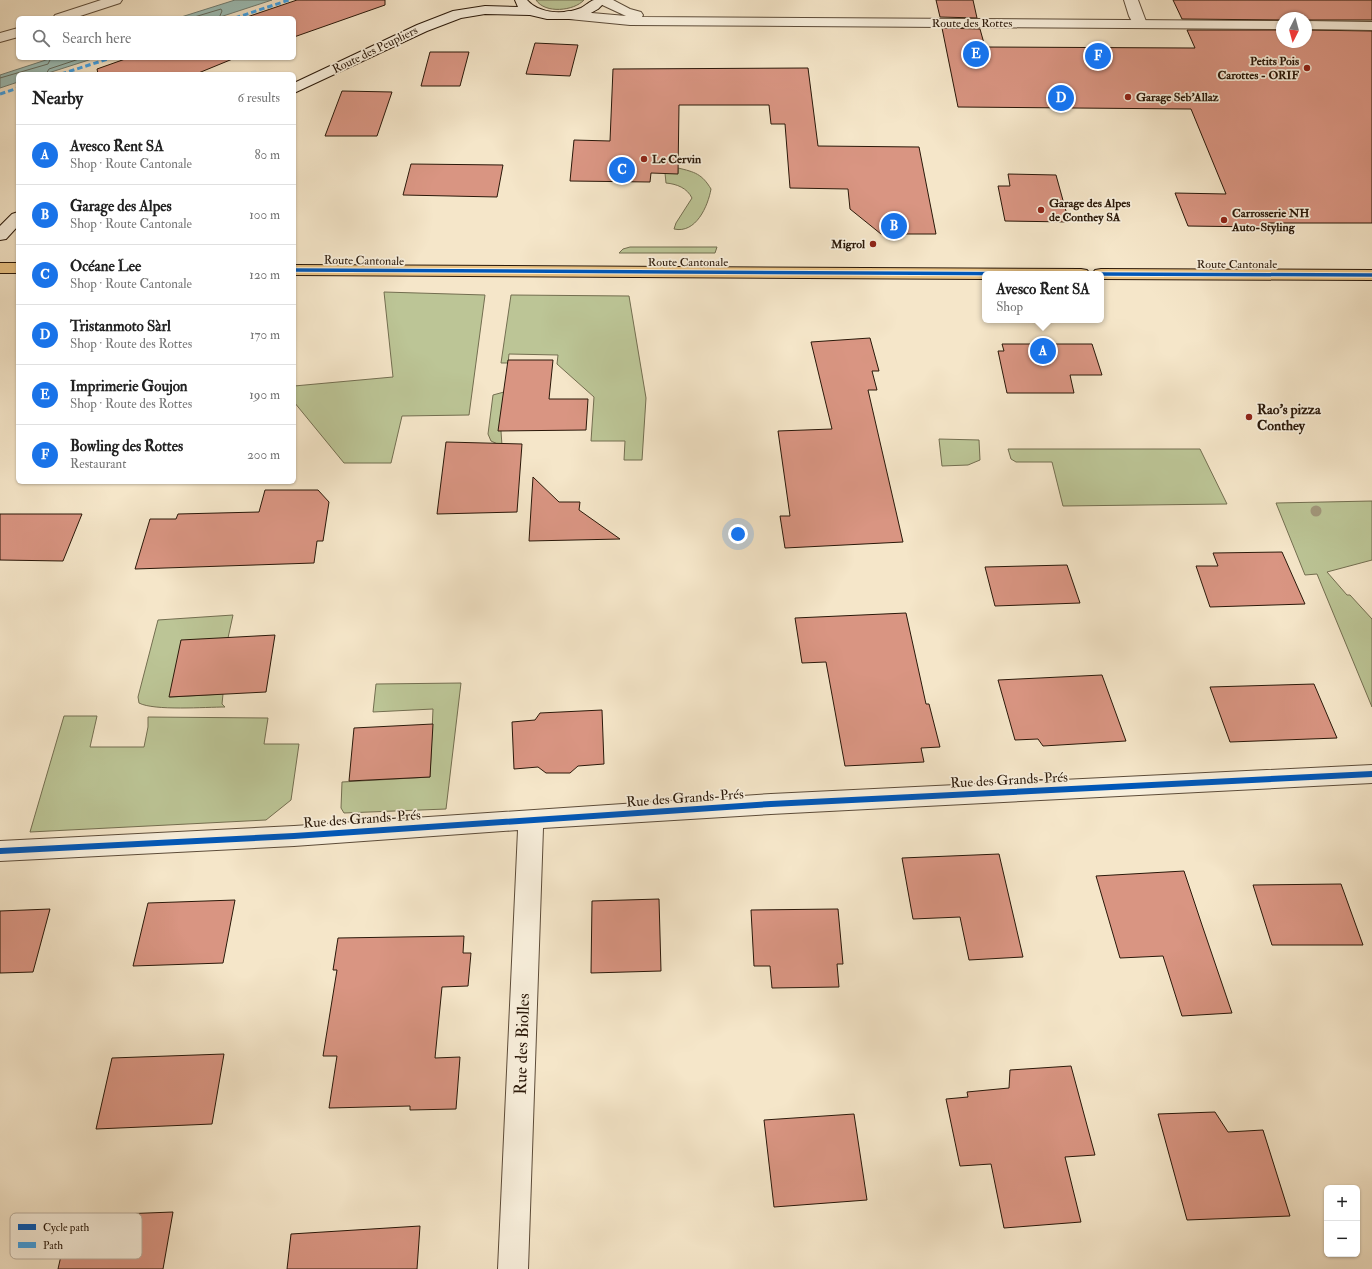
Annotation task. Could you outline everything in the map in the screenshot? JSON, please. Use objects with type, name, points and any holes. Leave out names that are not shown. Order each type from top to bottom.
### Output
[{"type":"main road","points":[[0,268],[16,268]]},
{"type":"main road","name":"Route Cantonale","points":[[296,270],[982,273]]},
{"type":"main road","name":"Route Cantonale","points":[[1104,274],[1372,275]]},
{"type":"street","points":[[66,16],[115,0]]},
{"type":"street","name":"Route des Peupliers","points":[[296,88],[422,28],[490,0]]},
{"type":"street","points":[[521,0],[523,5],[531,11]]},
{"type":"street","points":[[569,15],[592,8],[600,0]]},
{"type":"street","name":"Route des Rottes","points":[[603,0],[625,12],[663,20]]},
{"type":"street","points":[[1131,0],[1140,24]]},
{"type":"street","name":"Route des Peupliers","points":[[458,14],[485,10],[531,11],[546,15],[569,15]]},
{"type":"street","name":"Route des Rottes","points":[[569,15],[621,20],[1276,25]]},
{"type":"street","points":[[1312,25],[1372,26]]},
{"type":"street","points":[[0,38],[16,33]]},
{"type":"street","points":[[0,235],[16,219]]},
{"type":"street","name":"Rue des Grands-Prés","points":[[0,851],[294,836],[771,804],[1372,774]]},
{"type":"street","name":"Rue des Biolles","points":[[513,1269],[530,819]]},
{"type":"green space","points":[[536,0],[584,0],[574,7],[567,9],[553,9],[540,4]]},
{"type":"green space","points":[[678,168],[698,174],[711,189],[704,210],[695,223],[682,229],[674,229],[676,223],[692,198],[681,187],[666,183],[665,173],[678,173]]},
{"type":"green space","points":[[630,247],[717,247],[715,253],[619,253],[623,249]]},
{"type":"green space","points":[[384,292],[485,295],[469,415],[402,416],[391,463],[344,463],[296,404],[296,386],[393,377]]},
{"type":"green space","points":[[511,295],[629,296],[646,398],[642,460],[624,460],[625,441],[591,441],[594,397],[557,364],[558,355],[509,354],[508,363],[501,363]]},
{"type":"green space","points":[[504,392],[501,431],[502,446],[491,441],[488,434],[493,395]]},
{"type":"green space","points":[[939,439],[979,440],[980,460],[968,465],[942,466]]},
{"type":"green space","points":[[1008,449],[1200,449],[1227,504],[1063,506],[1052,462],[1016,462],[1011,459]]},
{"type":"green space","points":[[1372,501],[1372,560],[1327,572],[1347,595],[1350,595],[1372,619],[1372,707],[1317,574],[1305,575],[1276,503]]},
{"type":"green space","points":[[233,615],[228,638],[170,697],[223,694],[222,704],[225,707],[168,708],[139,703],[138,697],[158,620]]},
{"type":"green space","points":[[461,683],[446,809],[344,813],[341,808],[342,782],[430,777],[433,709],[373,712],[376,684]]},
{"type":"green space","points":[[64,716],[97,716],[90,747],[144,747],[148,727],[148,717],[268,718],[264,744],[299,744],[291,800],[266,820],[30,832]]},
{"type":"water","points":[[235,0],[272,0],[223,16],[184,16]]},
{"type":"water","points":[[46,60],[89,60],[51,72],[16,72],[16,83],[0,88],[0,75]]},
{"type":"building","points":[[297,0],[385,0],[385,5],[296,36],[296,16],[250,16]]},
{"type":"building","points":[[936,0],[973,0],[977,18],[940,17]]},
{"type":"building","points":[[1173,0],[1372,0],[1372,20],[1312,20],[1312,12],[1276,12],[1276,20],[1182,19]]},
{"type":"building","points":[[942,28],[980,29],[985,47],[1195,48],[1187,30],[1276,30],[1276,48],[1312,48],[1312,30],[1372,31],[1372,223],[1262,223],[1263,227],[1188,226],[1175,193],[1226,194],[1191,109],[958,107]]},
{"type":"building","points":[[535,43],[578,45],[570,76],[526,74]]},
{"type":"building","points":[[430,52],[469,52],[460,86],[421,86]]},
{"type":"building","points":[[122,60],[230,60],[201,72],[98,72],[97,69]]},
{"type":"building","points":[[808,68],[818,146],[919,147],[936,234],[881,234],[850,209],[848,189],[790,188],[785,124],[771,124],[769,105],[679,105],[678,174],[651,173],[650,182],[570,181],[574,140],[610,141],[613,69]]},
{"type":"building","points":[[342,91],[392,92],[377,136],[325,136]]},
{"type":"building","points":[[411,164],[503,165],[497,197],[403,195]]},
{"type":"building","points":[[1008,174],[1056,175],[1069,222],[1005,221],[998,186],[1010,186]]},
{"type":"building","points":[[870,338],[879,371],[872,371],[877,390],[868,390],[903,542],[785,548],[780,516],[790,516],[778,431],[832,429],[811,342]]},
{"type":"building","points":[[1002,344],[1092,344],[1102,375],[1070,375],[1074,393],[1007,393],[998,351],[1004,351]]},
{"type":"building","points":[[508,360],[553,360],[549,399],[588,399],[586,430],[498,431]]},
{"type":"building","points":[[446,442],[522,444],[517,512],[437,514]]},
{"type":"building","points":[[533,477],[559,502],[580,502],[579,510],[620,539],[529,541]]},
{"type":"building","points":[[265,490],[318,490],[329,502],[323,541],[317,541],[314,563],[135,569],[150,519],[176,519],[178,514],[259,512]]},
{"type":"building","points":[[0,514],[82,514],[63,561],[0,560]]},
{"type":"building","points":[[1282,552],[1305,604],[1210,607],[1196,566],[1218,566],[1213,553]]},
{"type":"building","points":[[1067,565],[1080,603],[995,606],[985,567]]},
{"type":"building","points":[[906,613],[926,704],[929,704],[940,747],[921,748],[924,762],[845,766],[826,662],[802,663],[795,618]]},
{"type":"building","points":[[275,635],[266,692],[169,697],[181,640]]},
{"type":"building","points":[[1102,675],[1126,741],[1043,746],[1038,739],[1015,740],[998,680]]},
{"type":"building","points":[[1314,684],[1337,738],[1230,742],[1210,687]]},
{"type":"building","points":[[602,710],[604,764],[578,766],[570,773],[546,773],[538,767],[514,769],[512,722],[535,720],[540,713]]},
{"type":"building","points":[[433,724],[430,777],[349,781],[354,728]]},
{"type":"building","points":[[999,854],[1023,957],[969,960],[960,917],[913,919],[902,858]]},
{"type":"building","points":[[1184,871],[1232,1013],[1182,1016],[1163,956],[1120,958],[1096,876]]},
{"type":"building","points":[[1341,884],[1363,945],[1272,945],[1253,885]]},
{"type":"building","points":[[659,899],[661,971],[591,973],[592,901]]},
{"type":"building","points":[[235,900],[223,963],[133,966],[148,903]]},
{"type":"building","points":[[50,909],[33,972],[0,973],[0,911]]},
{"type":"building","points":[[838,909],[843,964],[837,964],[839,987],[772,988],[770,966],[754,966],[751,910]]},
{"type":"building","points":[[464,936],[463,953],[471,953],[468,986],[442,987],[435,1058],[460,1057],[456,1109],[410,1110],[410,1106],[329,1108],[337,1056],[323,1056],[337,970],[333,970],[338,938]]},
{"type":"building","points":[[224,1054],[212,1124],[96,1129],[112,1058]]},
{"type":"building","points":[[1071,1066],[1095,1155],[1065,1157],[1081,1222],[1004,1228],[991,1164],[960,1166],[946,1099],[968,1097],[967,1092],[1009,1088],[1010,1070]]},
{"type":"building","points":[[1215,1112],[1228,1132],[1263,1130],[1290,1216],[1187,1220],[1158,1114]]},
{"type":"building","points":[[854,1114],[867,1200],[774,1207],[764,1120]]},
{"type":"building","points":[[173,1212],[163,1269],[58,1269],[60,1259],[142,1259],[142,1213]]},
{"type":"building","points":[[420,1226],[417,1269],[287,1269],[291,1234]]},
{"type":"marked path","points":[[241,16],[289,0]]},
{"type":"marked path","points":[[67,72],[105,60]]},
{"type":"marked path","points":[[0,94],[16,89]]},
{"type":"cycle path","points":[[296,270],[982,273]]},
{"type":"cycle path","points":[[1104,274],[1372,275]]},
{"type":"cycle path","points":[[0,851],[294,836],[771,804],[1372,774]]},
{"type":"place","name":"Imprimerie Goujon","points":[[976,54]]},
{"type":"place","name":"Bowling des Rottes","points":[[1098,56]]},
{"type":"place","name":"Petits Pois Carottes - ORIF","points":[[1307,68]]},
{"type":"place","name":"Garage Seb'Allaz","points":[[1128,97]]},
{"type":"place","name":"Tristanmoto Sàrl","points":[[1061,98]]},
{"type":"place","name":"Le Cervin","points":[[644,159]]},
{"type":"place","name":"Océane Lee","points":[[622,170]]},
{"type":"place","name":"Garage des Alpes de Conthey SA","points":[[1041,210]]},
{"type":"place","name":"Carrosserie NH Auto-Styling","points":[[1224,220]]},
{"type":"place","name":"Garage des Alpes","points":[[894,226]]},
{"type":"place","name":"Migrol","points":[[873,244]]},
{"type":"place","name":"Avesco Rent SA","points":[[1043,351]]},
{"type":"place","name":"Rao's pizza Conthey","points":[[1249,417]]}]
